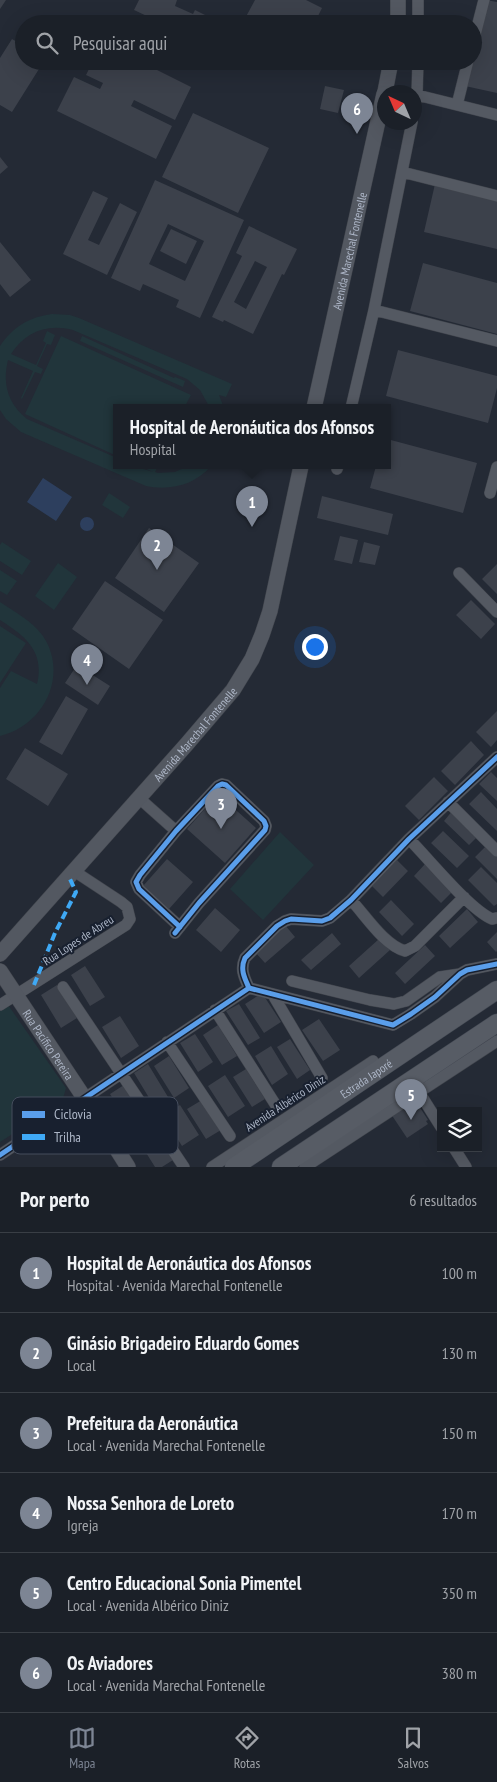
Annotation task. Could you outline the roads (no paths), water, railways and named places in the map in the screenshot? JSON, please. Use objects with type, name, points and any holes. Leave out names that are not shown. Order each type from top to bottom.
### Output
[{"type":"main road","points":[[398,0],[398,15]]},
{"type":"main road","name":"Avenida Marechal Fontenelle","points":[[386,85],[389,70]]},
{"type":"main road","name":"Avenida Marechal Fontenelle","points":[[315,404],[377,128]]},
{"type":"main road","name":"Avenida Marechal Fontenelle","points":[[0,954],[233,690],[252,659],[270,611],[300,469]]},
{"type":"main road","name":"Rua Pacífico Pereira","points":[[0,971],[84,1097]]},
{"type":"main road","name":"Estrada Japoré","points":[[234,1167],[497,990]]},
{"type":"main road","points":[[281,1167],[497,1023]]},
{"type":"main road","name":"Rua Pacífico Pereira","points":[[120,1154],[128,1167]]},
{"type":"street","points":[[418,0],[418,15]]},
{"type":"street","points":[[480,15],[484,0]]},
{"type":"street","points":[[417,85],[418,70]]},
{"type":"street","points":[[457,105],[466,70]]},
{"type":"street","points":[[422,96],[497,115]]},
{"type":"street","points":[[352,404],[374,310],[410,130]]},
{"type":"street","points":[[402,172],[497,196]]},
{"type":"street","points":[[374,310],[497,341]]},
{"type":"street","points":[[490,493],[497,467]]},
{"type":"street","points":[[459,573],[497,612]]},
{"type":"street","points":[[249,988],[242,972],[245,958],[277,926],[291,919],[322,921],[330,918],[351,900],[410,839],[497,757]]},
{"type":"street","points":[[488,765],[497,774]]},
{"type":"street","points":[[222,784],[226,785],[266,826],[266,830],[213,887],[178,930],[136,885],[140,875],[176,831],[222,784]]},
{"type":"street","points":[[139,798],[176,831]]},
{"type":"street","points":[[448,802],[497,851]]},
{"type":"street","points":[[410,839],[464,897],[486,917],[497,918]]},
{"type":"street","name":"Rua Lopes de Abreu","points":[[0,1005],[126,925],[130,919],[126,907],[121,902],[74,870]]},
{"type":"street","points":[[351,900],[386,940],[397,949],[405,951],[415,946],[464,897]]},
{"type":"street","points":[[292,980],[370,1000],[394,1004],[406,1001],[440,977],[460,974],[476,967],[497,964]]},
{"type":"street","points":[[88,1097],[249,988],[393,1024],[435,997],[460,974]]},
{"type":"street","points":[[63,987],[138,1097]]},
{"type":"street","points":[[273,995],[322,1078]]},
{"type":"street","points":[[215,1010],[278,1106]]},
{"type":"street","points":[[304,1167],[497,1041]]},
{"type":"street","points":[[168,1042],[230,1136]]},
{"type":"street","name":"Avenida Albérico Diniz","points":[[212,1167],[373,1061]]},
{"type":"street","points":[[419,1092],[437,1121]]},
{"type":"street","points":[[0,1155],[12,1147]]},
{"type":"street","points":[[457,1152],[466,1167]]},
{"type":"street","points":[[175,1154],[184,1167]]},
{"type":"water","points":[[43,478],[72,497],[56,521],[27,502]]},
{"type":"water","points":[[84,517],[90,517],[94,524],[90,531],[84,531],[80,527],[80,521]]},
{"type":"place","name":"Os Aviadores","points":[[357,134]]},
{"type":"place","name":"Hospital de Aeronáutica dos Afonsos","points":[[252,527]]},
{"type":"place","name":"Ginásio Brigadeiro Eduardo Gomes","points":[[157,570]]},
{"type":"place","name":"Nossa Senhora de Loreto","points":[[87,685]]},
{"type":"place","name":"Prefeitura da Aeronáutica","points":[[221,829]]},
{"type":"place","name":"Centro Educacional Sonia Pimentel","points":[[411,1120]]}]
